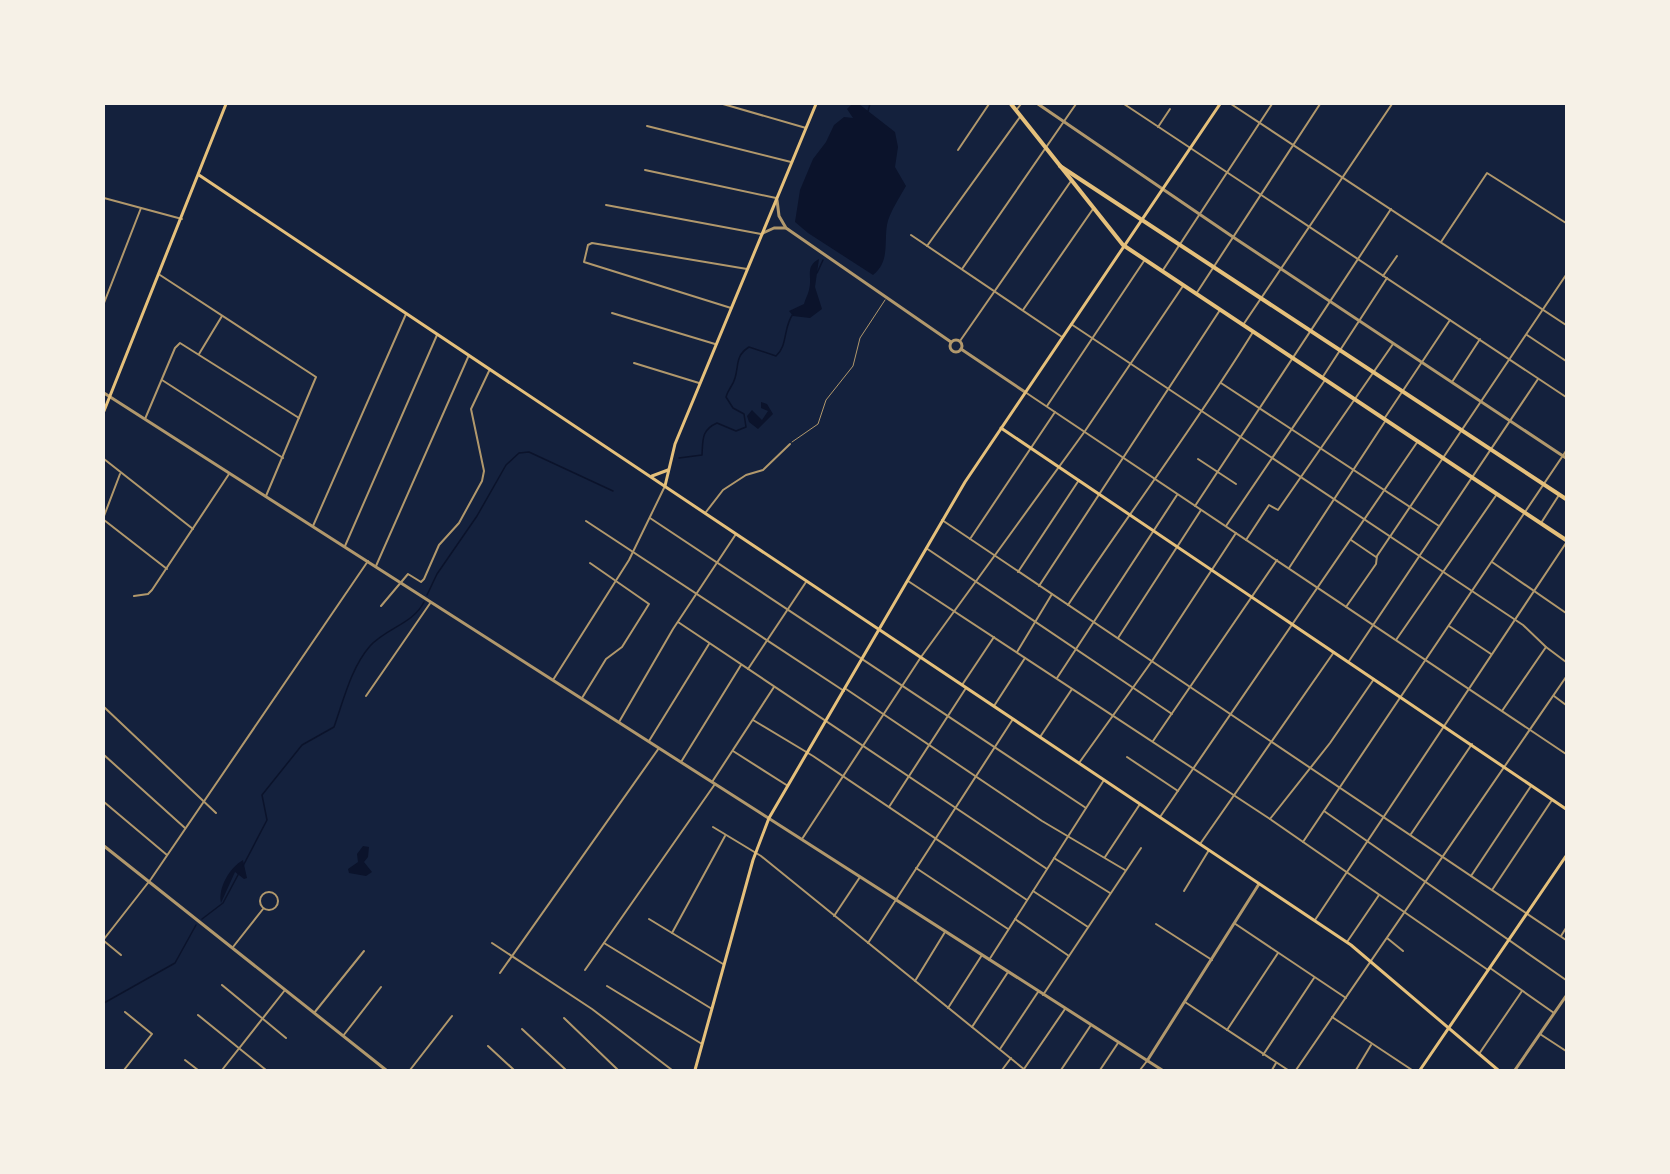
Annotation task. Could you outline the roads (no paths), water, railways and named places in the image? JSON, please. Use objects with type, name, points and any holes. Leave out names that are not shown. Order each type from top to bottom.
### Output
[{"type":"main road","points":[[104,411],[160,275],[226,104]]},
{"type":"main road","points":[[665,486],[675,444],[699,383],[816,104]]},
{"type":"main road","points":[[1006,104],[1015,111]]},
{"type":"main road","points":[[1011,104],[1125,247],[1444,458],[1566,542]]},
{"type":"main road","points":[[695,1071],[755,853],[769,818],[942,520],[1025,392],[1220,104]]},
{"type":"main road","points":[[1057,164],[1566,499]]},
{"type":"main road","points":[[199,175],[1347,942],[1498,1071]]},
{"type":"main road","points":[[1001,428],[1566,809]]},
{"type":"main road","points":[[650,476],[659,475],[668,470]]},
{"type":"main road","points":[[1420,1071],[1566,856]]},
{"type":"street","points":[[723,104],[806,128]]},
{"type":"street","points":[[958,150],[989,104]]},
{"type":"street","points":[[1015,111],[1021,104]]},
{"type":"street","points":[[1038,104],[1233,237],[1565,457]]},
{"type":"street","points":[[962,269],[1076,104]]},
{"type":"street","points":[[1124,104],[1566,397]]},
{"type":"street","points":[[1131,108],[1134,104]]},
{"type":"street","points":[[1230,104],[1566,325]]},
{"type":"street","points":[[1161,272],[1272,104]]},
{"type":"street","points":[[1196,294],[1320,104]]},
{"type":"street","points":[[1243,325],[1392,104]]},
{"type":"street","points":[[1158,127],[1170,110]]},
{"type":"street","points":[[927,246],[1020,117]]},
{"type":"street","points":[[647,126],[791,162]]},
{"type":"street","points":[[645,170],[776,198],[779,216],[786,228],[951,342],[960,341]]},
{"type":"street","points":[[1441,242],[1487,173],[1566,223]]},
{"type":"street","points":[[961,349],[960,341],[1071,180]]},
{"type":"street","points":[[104,198],[182,219]]},
{"type":"street","points":[[606,205],[761,234],[774,228],[786,228]]},
{"type":"street","points":[[104,303],[141,208]]},
{"type":"street","points":[[1023,310],[1094,209]]},
{"type":"street","points":[[1195,506],[1391,209]]},
{"type":"street","points":[[911,235],[1062,337]]},
{"type":"street","points":[[731,308],[584,262],[588,245],[592,243],[747,269]]},
{"type":"street","points":[[1383,276],[1397,256]]},
{"type":"street","points":[[1047,405],[1144,261]]},
{"type":"street","points":[[160,275],[316,377],[266,496]]},
{"type":"street","points":[[1346,607],[1376,564],[1376,557],[1389,537],[1566,276]]},
{"type":"street","points":[[1226,526],[1271,460],[1387,278]]},
{"type":"street","points":[[802,839],[921,657],[1085,432],[1184,286]]},
{"type":"street","points":[[1039,585],[1125,458],[1220,310]]},
{"type":"street","points":[[313,526],[406,313]]},
{"type":"street","points":[[612,313],[716,345]]},
{"type":"street","points":[[199,354],[222,316]]},
{"type":"street","points":[[1290,568],[1450,320]]},
{"type":"street","points":[[1071,324],[1271,460],[1514,619],[1566,662]]},
{"type":"street","points":[[1068,605],[1128,513],[1202,413],[1253,332]]},
{"type":"street","points":[[345,546],[438,334]]},
{"type":"street","points":[[1527,335],[1566,362]]},
{"type":"street","points":[[1452,382],[1480,339]]},
{"type":"street","points":[[951,342],[950,347],[953,351],[961,349],[1565,753],[1566,748]]},
{"type":"street","points":[[1246,540],[1269,504],[1278,510],[1393,343]]},
{"type":"street","points":[[145,419],[177,345],[185,345],[300,418]]},
{"type":"street","points":[[376,566],[469,354]]},
{"type":"street","points":[[634,363],[699,383]]},
{"type":"street","points":[[381,606],[399,581],[408,574],[421,582],[424,579],[439,545],[459,523],[482,481],[484,471],[471,409],[490,369]]},
{"type":"street","points":[[1348,661],[1539,378]]},
{"type":"street","points":[[162,380],[283,458]]},
{"type":"street","points":[[1221,383],[1439,526]]},
{"type":"street","points":[[104,393],[1162,1071]]},
{"type":"street","points":[[970,539],[1055,411]]},
{"type":"street","points":[[1160,817],[1418,441]]},
{"type":"street","points":[[705,513],[723,490],[746,475],[763,470],[790,444]]},
{"type":"street","points":[[1303,842],[1544,484],[1565,457],[1566,452]]},
{"type":"street","points":[[104,459],[193,529]]},
{"type":"street","points":[[1198,459],[1236,484]]},
{"type":"street","points":[[121,473],[104,518],[166,569]]},
{"type":"street","points":[[134,596],[148,594],[156,586],[230,473]]},
{"type":"street","points":[[1018,572],[1079,480]]},
{"type":"street","points":[[553,680],[634,550],[665,486]]},
{"type":"street","points":[[1057,678],[1092,621],[1177,494]]},
{"type":"street","points":[[1396,640],[1497,494]]},
{"type":"street","points":[[1541,523],[1560,495]]},
{"type":"street","points":[[1118,638],[1201,510]]},
{"type":"street","points":[[650,518],[1086,808]]},
{"type":"street","points":[[942,520],[1566,940]]},
{"type":"street","points":[[586,521],[634,550],[767,640],[1068,836],[1125,870]]},
{"type":"street","points":[[1079,763],[1152,661],[1236,533]]},
{"type":"street","points":[[619,722],[678,622],[736,534]]},
{"type":"street","points":[[1351,540],[1376,557]]},
{"type":"street","points":[[1315,920],[1566,542]]},
{"type":"street","points":[[926,548],[1172,714]]},
{"type":"street","points":[[1154,741],[1277,560]]},
{"type":"street","points":[[121,955],[104,940],[149,882],[368,561]]},
{"type":"street","points":[[1492,562],[1566,613]]},
{"type":"street","points":[[582,699],[606,659],[622,648],[649,604],[590,563]]},
{"type":"street","points":[[908,580],[1154,741],[1554,1013]]},
{"type":"street","points":[[748,669],[806,581]]},
{"type":"street","points":[[1017,652],[1052,594]]},
{"type":"street","points":[[366,696],[431,602]]},
{"type":"street","points":[[450,621],[453,616]]},
{"type":"street","points":[[678,622],[1047,869]]},
{"type":"street","points":[[1449,626],[1491,654]]},
{"type":"street","points":[[962,685],[994,637]]},
{"type":"street","points":[[649,741],[709,643]]},
{"type":"street","points":[[1502,711],[1546,647]]},
{"type":"street","points":[[1200,844],[1334,651]]},
{"type":"street","points":[[994,706],[1025,658]]},
{"type":"street","points":[[681,762],[741,665]]},
{"type":"street","points":[[1296,1071],[1566,677]]},
{"type":"street","points":[[1270,819],[1309,766],[1330,743],[1374,678]]},
{"type":"street","points":[[585,970],[713,783],[774,687]]},
{"type":"street","points":[[889,807],[966,688]]},
{"type":"street","points":[[1040,737],[1072,689]]},
{"type":"street","points":[[1554,696],[1566,705]]},
{"type":"street","points":[[104,707],[216,813]]},
{"type":"street","points":[[868,943],[1013,719]]},
{"type":"street","points":[[753,720],[843,776],[1027,900]]},
{"type":"street","points":[[1411,835],[1472,744]]},
{"type":"street","points":[[500,974],[659,748]]},
{"type":"street","points":[[733,751],[788,786]]},
{"type":"street","points":[[104,755],[185,828]]},
{"type":"street","points":[[1127,757],[1178,791]]},
{"type":"street","points":[[989,960],[1104,780]]},
{"type":"street","points":[[1471,876],[1532,786]]},
{"type":"street","points":[[1492,890],[1552,800]]},
{"type":"street","points":[[104,802],[167,855]]},
{"type":"street","points":[[1105,857],[1140,804]]},
{"type":"street","points":[[1324,812],[1566,980]]},
{"type":"street","points":[[713,827],[755,853],[1024,1070],[1065,1009]]},
{"type":"street","points":[[672,933],[726,834]]},
{"type":"street","points":[[104,846],[386,1071]]},
{"type":"street","points":[[1043,995],[1141,848]]},
{"type":"street","points":[[1184,891],[1209,850]]},
{"type":"street","points":[[1054,858],[1110,894]]},
{"type":"street","points":[[916,868],[1009,929]]},
{"type":"street","points":[[834,916],[860,877]]},
{"type":"street","points":[[1140,1071],[1259,884]]},
{"type":"street","points":[[1033,891],[1088,927]]},
{"type":"street","points":[[232,948],[263,909],[262,896],[273,893],[278,897],[278,904],[272,909],[263,909]]},
{"type":"street","points":[[1347,942],[1379,894]]},
{"type":"street","points":[[649,919],[724,965]]},
{"type":"street","points":[[1016,919],[1069,956]]},
{"type":"street","points":[[1234,923],[1346,998]]},
{"type":"street","points":[[1156,924],[1212,960]]},
{"type":"street","points":[[1561,936],[1566,928]]},
{"type":"street","points":[[915,981],[945,932]]},
{"type":"street","points":[[1387,938],[1403,951]]},
{"type":"street","points":[[492,943],[592,1009],[672,1071]]},
{"type":"street","points":[[604,943],[712,1009]]},
{"type":"street","points":[[314,1013],[364,951]]},
{"type":"street","points":[[1227,1030],[1278,953]]},
{"type":"street","points":[[948,1008],[982,955]]},
{"type":"street","points":[[972,1027],[1008,972]]},
{"type":"street","points":[[1263,1055],[1314,978]]},
{"type":"street","points":[[222,985],[286,1038]]},
{"type":"street","points":[[607,986],[703,1045]]},
{"type":"street","points":[[343,1036],[381,987]]},
{"type":"street","points":[[222,1071],[285,990]]},
{"type":"street","points":[[1479,1054],[1522,991]]},
{"type":"street","points":[[1000,1049],[1038,992]]},
{"type":"street","points":[[1515,1071],[1566,996]]},
{"type":"street","points":[[1185,1002],[1288,1071]]},
{"type":"street","points":[[125,1012],[152,1034],[126,1069],[131,1071]]},
{"type":"street","points":[[198,1015],[266,1071]]},
{"type":"street","points":[[410,1071],[452,1016]]},
{"type":"street","points":[[1332,1017],[1412,1071]]},
{"type":"street","points":[[564,1018],[618,1071]]},
{"type":"street","points":[[1061,1071],[1091,1025]]},
{"type":"street","points":[[522,1029],[566,1071]]},
{"type":"street","points":[[1540,1034],[1566,1052]]},
{"type":"street","points":[[1100,1071],[1118,1043]]},
{"type":"street","points":[[1356,1071],[1371,1045]]},
{"type":"street","points":[[488,1046],[514,1071]]},
{"type":"street","points":[[1002,1071],[1011,1058]]},
{"type":"street","points":[[185,1060],[198,1071]]},
{"type":"street","points":[[1272,1071],[1276,1063]]},
{"type":"street","points":[[504,1071],[509,1065]]},
{"type":"street","points":[[662,1071],[666,1066]]},
{"type":"lane","points":[[790,444],[818,424],[828,398],[853,366],[860,338],[886,298]]},
{"type":"water","points":[[859,104],[895,132],[898,147],[895,167],[906,186],[890,215],[884,258],[873,275],[795,222],[800,190],[813,159],[826,142],[834,125],[844,117],[853,118],[847,109],[851,105]]},
{"type":"water","points":[[819,259],[815,287],[822,309],[810,318],[793,316],[789,311],[804,304],[809,292],[810,269]]},
{"type":"water","points":[[761,402],[767,404],[773,414],[758,429],[749,422],[747,416],[752,410],[762,420],[768,411],[761,408]]},
{"type":"water","points":[[363,846],[369,847],[368,857],[364,862],[372,872],[366,876],[349,873],[348,869],[358,862],[357,854]]},
{"type":"water","points":[[243,860],[247,878],[244,879],[235,872],[221,903],[221,891],[226,879],[233,868]]},
{"type":"waterway","points":[[868,111],[870,104]]},
{"type":"waterway","points":[[817,273],[823,260]]},
{"type":"waterway","points":[[679,458],[702,455],[705,432],[717,423],[736,431],[746,427],[744,414],[733,408],[726,397],[734,381],[739,357],[749,347],[776,356],[780,352],[793,314]]},
{"type":"waterway","points":[[427,595],[437,574],[477,516],[506,465],[519,453],[529,452],[613,491]]},
{"type":"waterway","points":[[243,866],[267,820],[262,795],[302,745],[334,727],[353,674],[370,646],[413,616],[424,602]]},
{"type":"waterway","points":[[202,919],[223,903],[239,873]]},
{"type":"waterway","points":[[104,1003],[175,963],[196,925]]}]
